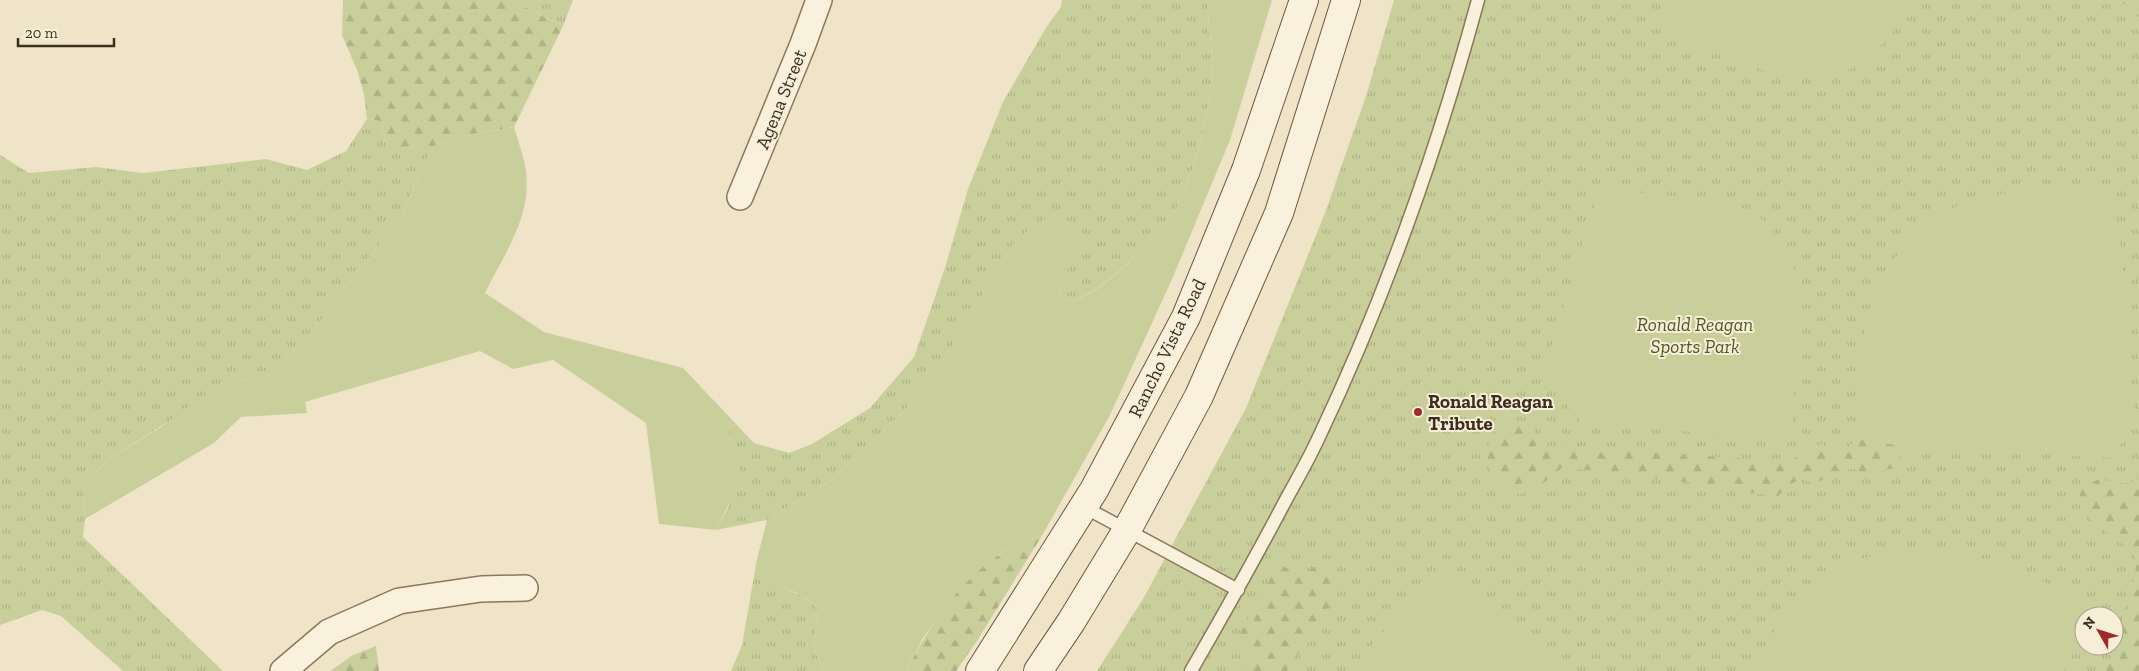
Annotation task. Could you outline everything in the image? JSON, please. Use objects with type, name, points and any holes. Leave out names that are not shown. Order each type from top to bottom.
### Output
[{"type":"main road","name":"Rancho Vista Road","points":[[980,671],[1084,507],[1186,317],[1246,170],[1304,0]]},
{"type":"main road","points":[[1038,671],[1072,622],[1127,530],[1199,396],[1279,213],[1346,0]]},
{"type":"street","name":"Agena Street","points":[[740,197],[803,44],[819,0]]},
{"type":"street","points":[[283,671],[329,632],[399,601],[481,589],[525,588]]},
{"type":"lane","points":[[1192,671],[1238,590],[1317,441],[1374,316],[1419,193],[1456,79],[1478,0]]},
{"type":"lane","points":[[1084,507],[1238,590]]},
{"type":"green space","points":[[343,0],[515,0],[563,26],[514,127],[462,136],[434,146],[416,146],[400,150],[386,142],[381,121],[367,119],[364,94],[357,70],[342,35]]},
{"type":"green space","points":[[515,0],[573,0],[563,26]]},
{"type":"green space","points":[[1062,0],[1208,0],[1212,64],[1209,102],[1196,158],[1175,211],[1139,252],[1118,272],[1096,289],[1071,302],[1062,298],[1058,288],[1020,237],[1007,255],[946,356],[906,409],[833,479],[767,520],[716,530],[729,506],[737,454],[727,437],[732,425],[736,424],[754,443],[789,453],[812,444],[870,408],[914,357],[944,271],[968,189],[1003,102],[1047,26],[1061,7]]},
{"type":"green space","points":[[1208,0],[1272,0],[1230,140],[1173,277],[1110,415],[1043,534],[1004,551],[979,570],[958,591],[923,638],[906,671],[823,671],[814,648],[818,609],[805,597],[782,585],[757,559],[767,520],[833,479],[906,409],[946,356],[1007,255],[1020,237],[1036,224],[1048,217],[1064,220],[1075,237],[1079,246],[1058,288],[1062,298],[1071,302],[1096,289],[1118,272],[1169,219],[1175,211],[1190,176],[1206,121],[1212,64]]},
{"type":"green space","name":"Ronald Reagan Sports Park","points":[[1394,0],[2139,0],[2139,671],[1097,671],[1143,599],[1246,408],[1325,213],[1367,93]]},
{"type":"green space","points":[[1664,0],[1911,0],[1898,25],[1869,60],[1835,76],[1800,78],[1762,70],[1690,43],[1656,23]]},
{"type":"green space","points":[[2120,0],[2139,0],[2139,17]]},
{"type":"green space","points":[[367,119],[381,121],[386,142],[400,150],[416,146],[434,146],[417,179],[403,214],[312,331],[275,372],[257,380],[236,379],[109,459],[92,476],[83,498],[85,519],[83,537],[223,671],[123,671],[61,616],[42,610],[0,625],[0,155],[29,173],[96,167],[143,173],[266,159],[307,170],[346,151]]},
{"type":"green space","points":[[514,127],[526,171],[527,188],[525,204],[515,235],[485,293],[544,332],[683,368],[736,424],[732,425],[727,437],[737,454],[741,480],[716,530],[659,524],[646,423],[553,360],[513,369],[480,351],[305,402],[307,413],[241,417],[214,443],[85,519],[83,498],[92,476],[109,459],[161,427],[215,387],[236,379],[257,380],[275,372],[312,331],[403,214],[417,179],[434,146],[462,136]]},
{"type":"green space","points":[[2094,185],[2114,190],[2123,278],[2128,290],[2127,316],[2135,426],[2110,458],[1903,446],[1857,439],[1861,363],[1867,321],[1878,289],[1905,244],[1929,221],[1945,211],[1964,204],[2032,189]]},
{"type":"green space","points":[[1599,191],[1660,194],[1741,207],[1763,220],[1779,239],[1795,270],[1801,302],[1791,439],[1583,424],[1542,376]]},
{"type":"green space","points":[[1515,421],[1530,421],[1543,451],[1562,446],[1790,462],[1810,447],[1822,444],[1834,452],[1842,452],[1857,439],[1903,446],[1904,449],[1893,468],[1867,475],[1855,469],[1845,470],[1835,478],[1811,482],[1800,479],[1791,484],[1778,496],[1744,492],[1718,486],[1563,467],[1532,490],[1514,493],[1504,489],[1496,480],[1490,469],[1488,457],[1489,444],[1493,434],[1501,426]]},
{"type":"green space","points":[[2100,479],[2124,484],[2139,479],[2139,671],[2106,671],[2111,656],[2124,656],[2124,612],[2136,568],[2136,560],[2124,545],[2096,524],[2082,508],[2080,494],[2083,486]]},
{"type":"green space","points":[[1043,534],[977,641],[956,671],[906,671],[925,637],[947,605],[973,576],[1003,552]]},
{"type":"green space","points":[[1897,549],[1932,549],[1966,554],[2000,564],[2033,577],[2096,606],[2074,606],[2074,650],[2064,671],[1751,671],[1784,617],[1805,593],[1835,569]]},
{"type":"green space","points":[[757,559],[782,585],[809,600],[818,609],[814,648],[823,671],[731,671],[742,645]]},
{"type":"green space","points":[[1283,566],[1301,576],[1313,567],[1334,567],[1340,577],[1340,581],[1332,601],[1287,671],[1246,671],[1254,657],[1239,648],[1236,641],[1276,568]]},
{"type":"green space","points":[[1436,572],[1489,601],[1523,626],[1551,655],[1561,671],[1349,671]]},
{"type":"green space","points":[[376,646],[379,671],[330,671],[353,655]]},
{"type":"place","name":"Ronald Reagan Tribute","points":[[1418,412]]}]
